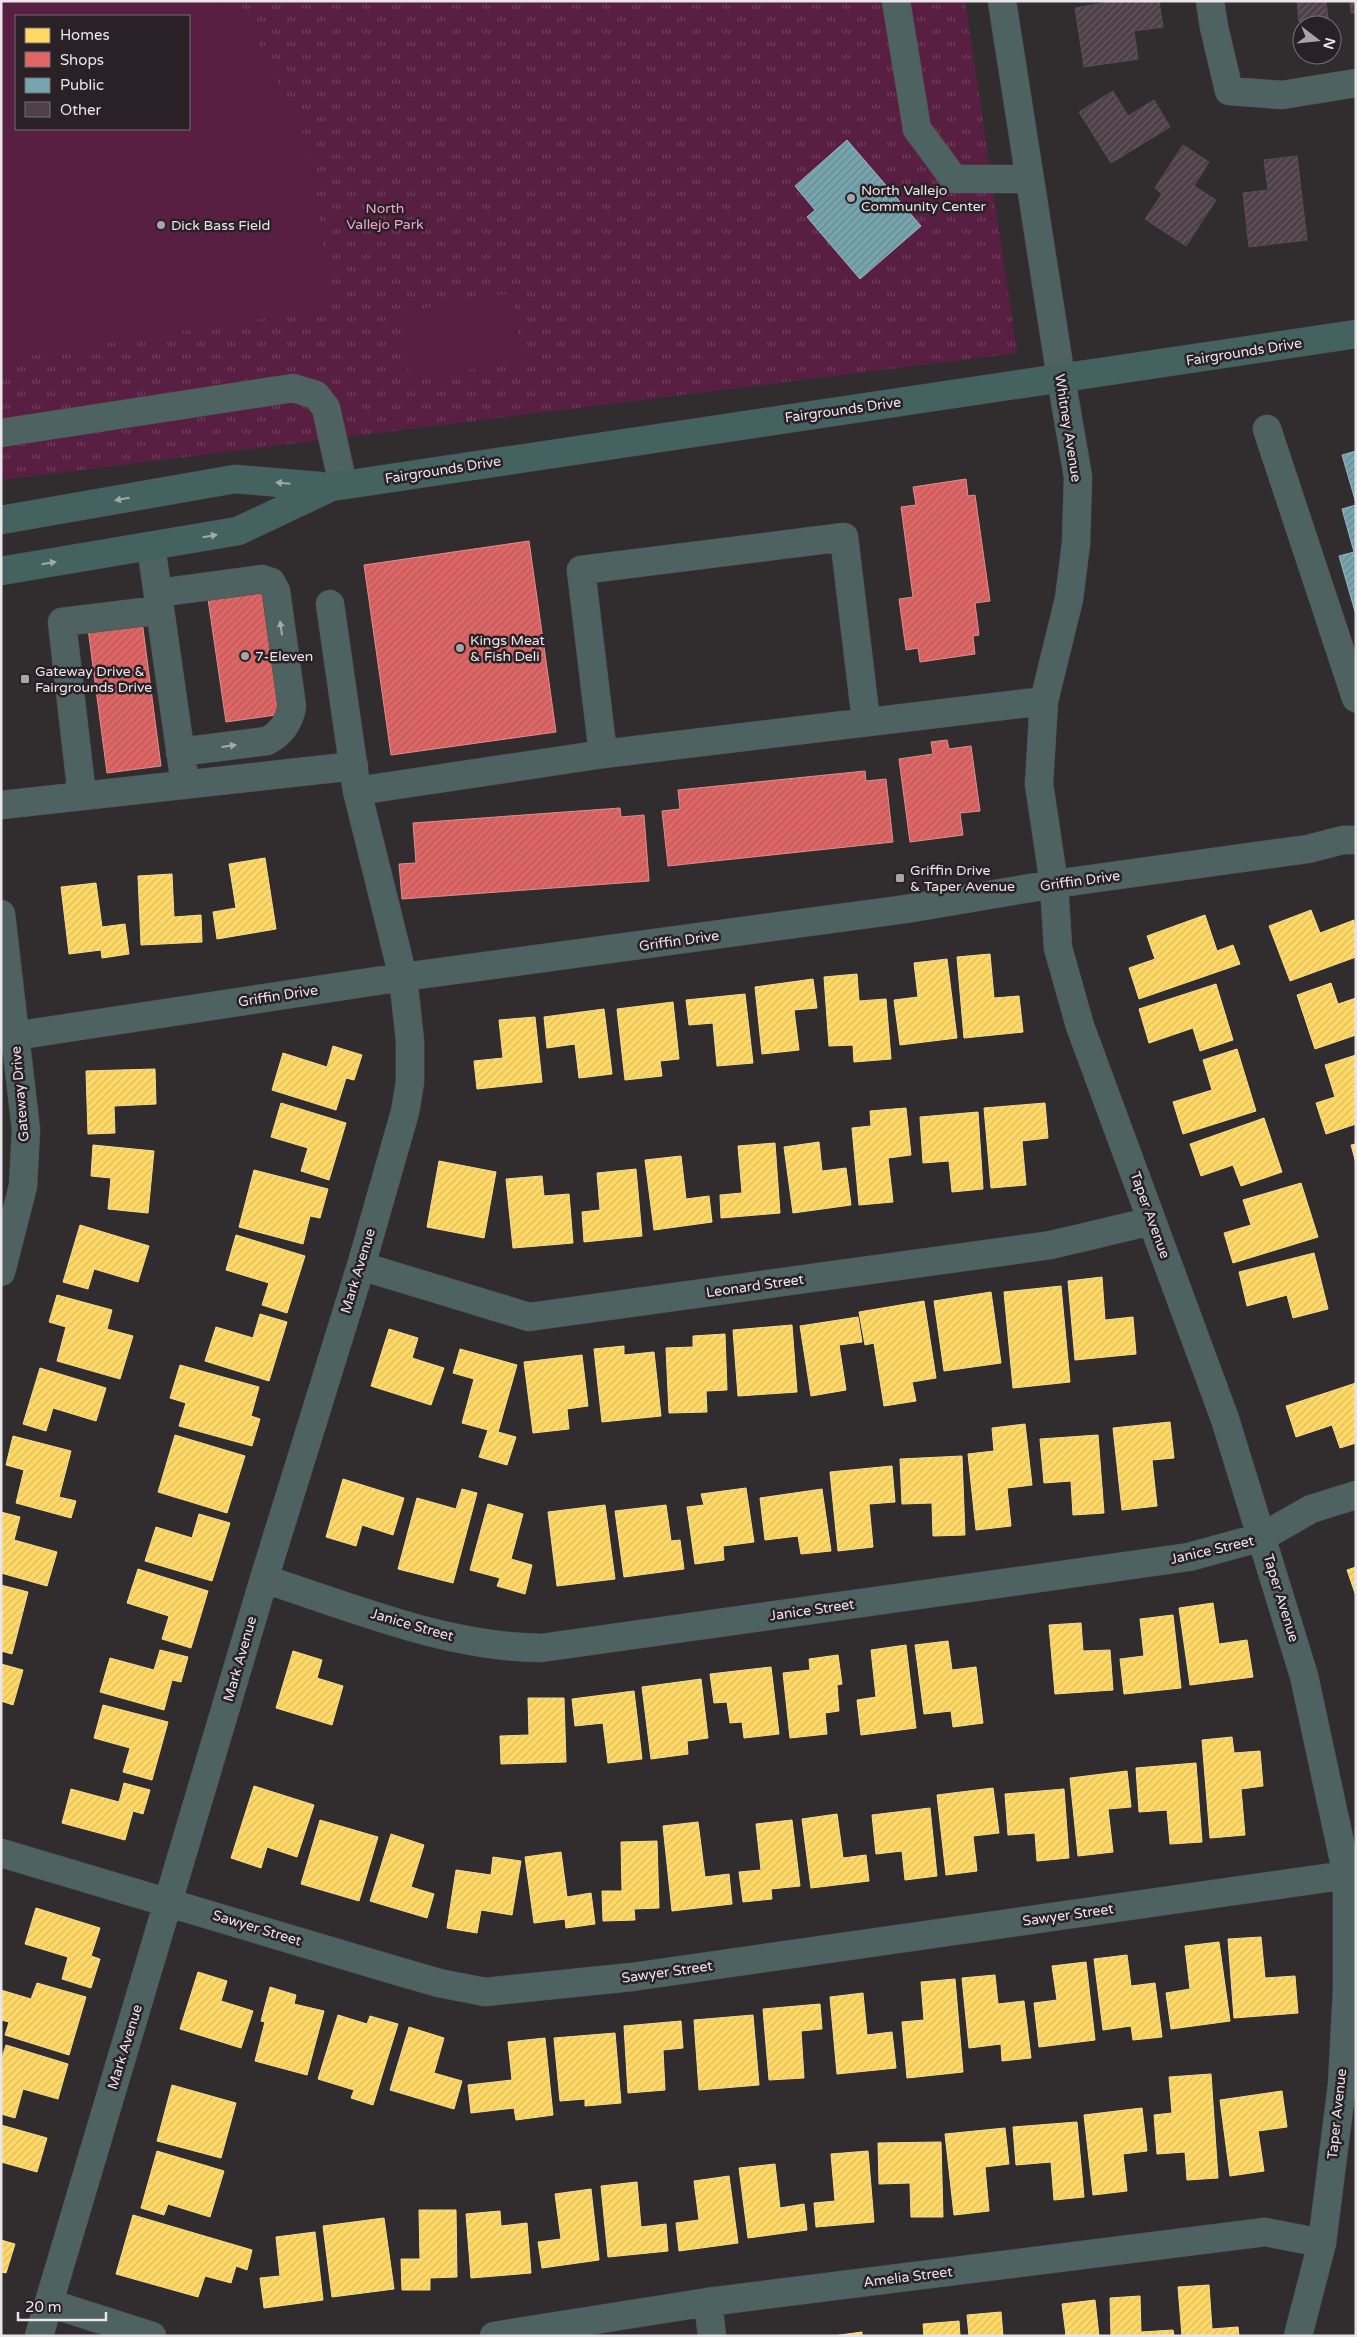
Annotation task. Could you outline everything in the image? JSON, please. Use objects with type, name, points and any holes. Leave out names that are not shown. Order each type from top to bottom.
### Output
[{"type":"main road","name":"Fairgrounds Drive","points":[[1,520],[235,479],[337,486],[1356,334]]},
{"type":"main road","name":"Fairgrounds Drive","points":[[1,571],[238,531],[337,486]]},
{"type":"street","points":[[896,1],[917,129],[954,179],[1030,179]]},
{"type":"street","name":"Whitney Avenue","points":[[1002,1],[1060,378],[1078,477],[1076,544],[1068,599],[1044,701],[1039,784],[1054,884]]},
{"type":"street","points":[[1210,1],[1229,91],[1282,95],[1356,83]]},
{"type":"street","points":[[1,433],[293,388],[316,395],[326,408],[337,486]]},
{"type":"street","points":[[1267,429],[1356,698]]},
{"type":"street","points":[[603,754],[581,570],[776,545],[844,537],[866,722]]},
{"type":"street","points":[[151,546],[184,784]]},
{"type":"street","points":[[82,796],[62,622],[262,579],[271,582],[276,591],[292,707],[290,715],[278,735],[267,741],[180,752]]},
{"type":"street","name":"Mark Avenue","points":[[39,2336],[264,1579],[361,1266],[405,1112],[410,1082],[410,1041],[403,978],[356,779],[330,604]]},
{"type":"street","points":[[1,805],[184,784],[356,779],[603,754],[1044,701]]},
{"type":"street","name":"Griffin Drive","points":[[8,1037],[403,978],[887,912],[1054,884],[1308,849],[1343,840],[1356,840]]},
{"type":"street","name":"Taper Avenue","points":[[1054,884],[1058,948],[1080,1026],[1226,1419],[1304,1676],[1347,1875],[1349,2085],[1322,2243],[1298,2336]]},
{"type":"street","name":"Gateway Drive","points":[[1,914],[8,1037],[26,1130],[23,1186],[1,1272]]},
{"type":"street","name":"Leonard Street","points":[[361,1266],[530,1316],[1051,1245],[1152,1221]]},
{"type":"street","name":"Janice Street","points":[[264,1579],[430,1632],[487,1645],[541,1648],[1189,1558],[1262,1538],[1311,1509],[1356,1494]]},
{"type":"street","name":"Sawyer Street","points":[[1,1853],[169,1901],[439,1984],[485,1992],[632,1977],[1347,1875]]},
{"type":"street","name":"Amelia Street","points":[[494,2336],[708,2302],[1265,2232],[1322,2243]]},
{"type":"street","points":[[708,2302],[712,2336]]},
{"type":"street","points":[[49,2303],[152,2336]]},
{"type":"green space","name":"North Vallejo Park","points":[[1,1],[965,1],[1017,353],[1,480]]},
{"type":"green space","name":"Dick Bass Field","points":[[1,1],[216,1],[252,31],[308,142],[332,308],[1,360]]},
{"type":"green space","points":[[511,293],[523,360],[410,381],[399,313]]},
{"type":"building: Homes","points":[[265,858],[276,929],[217,939],[213,912],[236,908],[229,864]]},
{"type":"building: Homes","points":[[172,874],[174,917],[201,915],[202,942],[141,945],[138,876]]},
{"type":"building: Homes","points":[[96,883],[102,927],[125,924],[129,954],[102,958],[101,950],[69,954],[61,887]]},
{"type":"building: Homes","points":[[1311,910],[1320,933],[1354,920],[1356,957],[1290,981],[1269,926]]},
{"type":"building: Homes","points":[[1205,915],[1217,951],[1233,945],[1240,964],[1139,999],[1129,968],[1155,959],[1147,936]]},
{"type":"building: Homes","points":[[990,954],[994,998],[1019,996],[1023,1032],[964,1038],[957,957]]},
{"type":"building: Homes","points":[[947,959],[957,1038],[900,1045],[894,1000],[918,997],[914,963]]},
{"type":"building: Homes","points":[[857,974],[859,1001],[886,999],[891,1059],[854,1062],[853,1045],[829,1046],[824,977]]},
{"type":"building: Homes","points":[[813,979],[817,1008],[794,1010],[799,1050],[762,1054],[755,987]]},
{"type":"building: Homes","points":[[1331,983],[1338,1004],[1356,998],[1356,1035],[1315,1049],[1297,995]]},
{"type":"building: Homes","points":[[1216,984],[1233,1040],[1200,1051],[1193,1028],[1149,1043],[1139,1009]]},
{"type":"building: Homes","points":[[745,994],[753,1063],[717,1066],[713,1023],[689,1025],[686,1000]]},
{"type":"building: Homes","points":[[673,1002],[679,1059],[660,1061],[662,1076],[625,1080],[617,1009]]},
{"type":"building: Homes","points":[[604,1009],[612,1074],[579,1078],[575,1044],[547,1048],[544,1017]]},
{"type":"building: Homes","points":[[535,1017],[542,1082],[477,1089],[474,1061],[503,1058],[499,1020]]},
{"type":"building: Homes","points":[[333,1046],[362,1055],[354,1080],[346,1078],[336,1110],[272,1090],[283,1053],[327,1067]]},
{"type":"building: Homes","points":[[1237,1049],[1256,1111],[1183,1134],[1173,1102],[1212,1090],[1203,1060]]},
{"type":"building: Homes","points":[[1356,1055],[1356,1124],[1326,1134],[1316,1103],[1335,1097],[1325,1065]]},
{"type":"building: Homes","points":[[155,1069],[156,1104],[114,1106],[115,1133],[88,1134],[86,1071]]},
{"type":"building: Homes","points":[[281,1103],[346,1123],[329,1180],[301,1171],[308,1148],[271,1137]]},
{"type":"building: Homes","points":[[1045,1103],[1048,1138],[1022,1141],[1026,1185],[991,1188],[984,1108]]},
{"type":"building: Homes","points":[[906,1108],[911,1155],[888,1158],[893,1202],[859,1205],[852,1128],[871,1126],[870,1111]]},
{"type":"building: Homes","points":[[978,1112],[983,1189],[952,1192],[949,1161],[923,1163],[920,1117]]},
{"type":"building: Homes","points":[[1264,1118],[1282,1172],[1241,1186],[1233,1165],[1201,1176],[1190,1144]]},
{"type":"building: Homes","points":[[819,1142],[822,1171],[846,1168],[851,1205],[793,1213],[784,1147]]},
{"type":"building: Homes","points":[[775,1143],[780,1213],[721,1218],[720,1195],[742,1193],[738,1146]]},
{"type":"building: Homes","points":[[1356,1144],[1356,1163],[1351,1145]]},
{"type":"building: Homes","points":[[93,1145],[154,1151],[148,1213],[108,1209],[111,1178],[91,1176]]},
{"type":"building: Homes","points":[[681,1156],[686,1199],[709,1196],[712,1222],[654,1230],[645,1160]]},
{"type":"building: Homes","points":[[439,1161],[496,1172],[484,1238],[427,1227]]},
{"type":"building: Homes","points":[[636,1169],[642,1236],[584,1242],[582,1212],[600,1210],[597,1173]]},
{"type":"building: Homes","points":[[254,1170],[328,1189],[320,1218],[310,1216],[303,1244],[239,1227]]},
{"type":"building: Homes","points":[[542,1176],[544,1196],[569,1194],[573,1243],[513,1248],[506,1179]]},
{"type":"building: Homes","points":[[1301,1183],[1318,1237],[1233,1263],[1224,1233],[1251,1225],[1243,1200]]},
{"type":"building: Homes","points":[[80,1225],[149,1246],[138,1282],[94,1269],[88,1289],[63,1282]]},
{"type":"building: Homes","points":[[236,1235],[305,1256],[287,1313],[262,1305],[269,1283],[226,1270]]},
{"type":"building: Homes","points":[[1314,1253],[1328,1309],[1293,1318],[1287,1295],[1247,1306],[1239,1272]]},
{"type":"building: Homes","points":[[1102,1277],[1105,1320],[1133,1317],[1136,1354],[1075,1360],[1068,1281]]},
{"type":"building: Homes","points":[[1061,1286],[1070,1382],[1013,1388],[1004,1292]]},
{"type":"building: Homes","points":[[991,1292],[1001,1363],[944,1371],[934,1301]]},
{"type":"building: Homes","points":[[57,1295],[112,1310],[107,1329],[133,1336],[120,1379],[57,1361],[66,1327],[49,1322]]},
{"type":"building: Homes","points":[[924,1301],[936,1378],[912,1382],[916,1401],[884,1406],[874,1343],[865,1345],[859,1312]]},
{"type":"building: Homes","points":[[260,1314],[287,1322],[269,1381],[205,1361],[216,1327],[253,1338]]},
{"type":"building: Homes","points":[[858,1317],[862,1342],[839,1345],[846,1390],[811,1396],[800,1326]]},
{"type":"building: Homes","points":[[792,1325],[797,1392],[738,1396],[733,1330]]},
{"type":"building: Homes","points":[[389,1329],[418,1338],[412,1358],[444,1368],[431,1405],[371,1386]]},
{"type":"building: Homes","points":[[725,1334],[727,1390],[706,1391],[707,1412],[669,1413],[666,1348],[693,1347],[693,1336]]},
{"type":"building: Homes","points":[[624,1346],[624,1355],[654,1352],[661,1416],[602,1422],[594,1349]]},
{"type":"building: Homes","points":[[460,1349],[517,1365],[498,1432],[516,1437],[507,1465],[479,1457],[488,1430],[462,1423],[474,1379],[453,1373]]},
{"type":"building: Homes","points":[[582,1355],[588,1406],[567,1409],[569,1429],[533,1433],[524,1362]]},
{"type":"building: Homes","points":[[180,1365],[259,1387],[251,1416],[260,1419],[252,1446],[179,1426],[186,1403],[170,1398]]},
{"type":"building: Homes","points":[[40,1368],[106,1388],[96,1421],[53,1408],[46,1431],[23,1424]]},
{"type":"building: Homes","points":[[1356,1383],[1356,1443],[1340,1448],[1332,1425],[1296,1437],[1286,1406]]},
{"type":"building: Homes","points":[[1170,1422],[1174,1458],[1152,1460],[1157,1506],[1122,1510],[1113,1428]]},
{"type":"building: Homes","points":[[1025,1424],[1032,1485],[1007,1488],[1011,1526],[976,1530],[968,1454],[994,1451],[992,1428]]},
{"type":"building: Homes","points":[[175,1435],[245,1456],[227,1513],[158,1492]]},
{"type":"building: Homes","points":[[1098,1435],[1104,1513],[1073,1515],[1071,1481],[1044,1483],[1040,1439]]},
{"type":"building: Homes","points":[[13,1436],[71,1451],[59,1497],[76,1501],[71,1518],[16,1503],[24,1470],[6,1465]]},
{"type":"building: Homes","points":[[962,1456],[965,1535],[933,1536],[932,1503],[902,1504],[900,1459]]},
{"type":"building: Homes","points":[[892,1466],[895,1502],[869,1504],[873,1547],[838,1551],[830,1472]]},
{"type":"building: Homes","points":[[343,1479],[404,1498],[393,1535],[362,1525],[356,1546],[326,1537]]},
{"type":"building: Homes","points":[[746,1488],[754,1542],[723,1546],[724,1560],[695,1564],[687,1507],[704,1505],[701,1494]]},
{"type":"building: Homes","points":[[462,1489],[477,1493],[453,1583],[398,1569],[417,1498],[456,1509]]},
{"type":"building: Homes","points":[[822,1489],[831,1551],[801,1554],[798,1536],[765,1540],[760,1498]]},
{"type":"building: Homes","points":[[488,1504],[523,1514],[511,1559],[532,1565],[525,1594],[497,1586],[500,1578],[470,1570]]},
{"type":"building: Homes","points":[[605,1505],[615,1579],[557,1586],[548,1512]]},
{"type":"building: Homes","points":[[666,1505],[671,1541],[680,1540],[684,1569],[624,1577],[615,1511]]},
{"type":"building: Homes","points":[[1,1512],[20,1517],[14,1540],[57,1552],[47,1586],[1,1573]]},
{"type":"building: Homes","points":[[199,1514],[230,1523],[212,1581],[145,1561],[156,1527],[192,1538]]},
{"type":"building: Homes","points":[[1356,1567],[1356,1596],[1347,1570]]},
{"type":"building: Homes","points":[[138,1569],[208,1591],[191,1648],[162,1639],[169,1616],[127,1603]]},
{"type":"building: Homes","points":[[1,1585],[28,1592],[12,1654],[1,1651]]},
{"type":"building: Homes","points":[[1213,1603],[1219,1644],[1247,1640],[1253,1677],[1190,1685],[1179,1608]]},
{"type":"building: Homes","points":[[1173,1615],[1181,1688],[1124,1694],[1120,1659],[1144,1656],[1140,1619]]},
{"type":"building: Homes","points":[[1081,1623],[1083,1651],[1110,1650],[1113,1690],[1055,1694],[1049,1625]]},
{"type":"building: Homes","points":[[948,1641],[952,1670],[976,1667],[983,1723],[953,1727],[951,1711],[924,1714],[915,1645]]},
{"type":"building: Homes","points":[[906,1645],[916,1728],[861,1735],[857,1700],[876,1697],[871,1650]]},
{"type":"building: Homes","points":[[160,1650],[188,1657],[181,1682],[172,1680],[164,1710],[100,1692],[110,1658],[154,1670]]},
{"type":"building: Homes","points":[[293,1651],[322,1660],[317,1678],[343,1686],[332,1725],[276,1708]]},
{"type":"building: Homes","points":[[838,1655],[842,1684],[837,1685],[839,1711],[825,1713],[827,1734],[790,1738],[783,1673],[810,1670],[809,1659]]},
{"type":"building: Homes","points":[[1,1664],[23,1670],[13,1705],[1,1701]]},
{"type":"building: Homes","points":[[771,1667],[779,1734],[744,1738],[742,1722],[730,1723],[727,1702],[714,1703],[710,1674]]},
{"type":"building: Homes","points":[[701,1679],[708,1738],[687,1741],[688,1754],[651,1759],[642,1687]]},
{"type":"building: Homes","points":[[634,1691],[642,1759],[608,1763],[603,1723],[575,1726],[572,1699]]},
{"type":"building: Homes","points":[[528,1698],[564,1698],[566,1762],[501,1764],[500,1736],[529,1735]]},
{"type":"building: Homes","points":[[103,1705],[168,1722],[152,1780],[123,1772],[130,1748],[94,1738]]},
{"type":"building: Homes","points":[[1232,1737],[1234,1753],[1260,1751],[1263,1786],[1241,1789],[1245,1835],[1210,1838],[1202,1740]]},
{"type":"building: Homes","points":[[1196,1763],[1202,1842],[1170,1844],[1167,1810],[1139,1812],[1136,1768]]},
{"type":"building: Homes","points":[[1127,1771],[1131,1807],[1108,1809],[1113,1852],[1078,1856],[1070,1778]]},
{"type":"building: Homes","points":[[124,1783],[150,1790],[143,1814],[133,1811],[125,1840],[62,1823],[71,1789],[119,1802]]},
{"type":"building: Homes","points":[[254,1786],[314,1805],[297,1857],[267,1847],[261,1868],[231,1858]]},
{"type":"building: Homes","points":[[993,1788],[999,1833],[973,1836],[977,1871],[946,1875],[937,1795]]},
{"type":"building: Homes","points":[[1064,1789],[1069,1858],[1037,1861],[1035,1833],[1008,1835],[1005,1794]]},
{"type":"building: Homes","points":[[930,1808],[937,1876],[905,1880],[902,1851],[876,1854],[872,1815]]},
{"type":"building: Homes","points":[[837,1814],[843,1858],[866,1855],[869,1881],[811,1888],[802,1819]]},
{"type":"building: Homes","points":[[320,1820],[378,1837],[359,1901],[301,1884]]},
{"type":"building: Homes","points":[[792,1820],[800,1886],[771,1889],[772,1899],[743,1902],[739,1872],[761,1870],[756,1824]]},
{"type":"building: Homes","points":[[698,1822],[705,1877],[729,1874],[732,1904],[672,1911],[663,1826]]},
{"type":"building: Homes","points":[[391,1834],[424,1845],[411,1887],[434,1894],[427,1918],[370,1901]]},
{"type":"building: Homes","points":[[657,1841],[659,1908],[634,1909],[635,1920],[603,1921],[602,1891],[622,1891],[621,1842]]},
{"type":"building: Homes","points":[[561,1852],[567,1897],[591,1893],[595,1924],[566,1928],[565,1919],[534,1923],[525,1857]]},
{"type":"building: Homes","points":[[493,1857],[521,1861],[512,1915],[481,1910],[477,1933],[447,1928],[456,1870],[491,1875]]},
{"type":"building: Homes","points":[[36,1908],[100,1928],[91,1956],[100,1959],[91,1988],[62,1979],[68,1957],[25,1944]]},
{"type":"building: Homes","points":[[1261,1937],[1265,1978],[1295,1976],[1298,2013],[1234,2018],[1228,1939]]},
{"type":"building: Homes","points":[[1219,1942],[1230,2021],[1171,2029],[1166,1993],[1190,1989],[1185,1946]]},
{"type":"building: Homes","points":[[1127,1955],[1131,1986],[1155,1983],[1162,2037],[1133,2040],[1131,2026],[1103,2030],[1094,1959]]},
{"type":"building: Homes","points":[[1086,1962],[1095,2040],[1039,2047],[1034,2003],[1057,2000],[1052,1966]]},
{"type":"building: Homes","points":[[198,1972],[227,1981],[221,2001],[253,2011],[241,2048],[180,2029]]},
{"type":"building: Homes","points":[[995,1975],[998,2004],[1024,2001],[1031,2058],[1002,2061],[1001,2044],[969,2048],[962,1978]]},
{"type":"building: Homes","points":[[955,1979],[963,2072],[907,2078],[902,2022],[924,2020],[921,1982]]},
{"type":"building: Homes","points":[[37,1983],[86,1997],[69,2055],[5,2035],[9,2022],[1,2020],[1,1990],[31,1999]]},
{"type":"building: Homes","points":[[270,1987],[296,1995],[294,2004],[324,2011],[307,2075],[255,2061],[265,2022],[261,2021]]},
{"type":"building: Homes","points":[[863,1993],[867,2035],[892,2032],[896,2068],[837,2074],[830,1997]]},
{"type":"building: Homes","points":[[820,2004],[822,2029],[801,2031],[804,2078],[769,2080],[763,2009]]},
{"type":"building: Homes","points":[[338,2015],[367,2024],[370,2016],[398,2024],[373,2105],[351,2098],[354,2090],[318,2079]]},
{"type":"building: Homes","points":[[753,2015],[759,2085],[699,2090],[694,2020]]},
{"type":"building: Homes","points":[[681,2021],[683,2048],[663,2050],[665,2090],[628,2093],[624,2026]]},
{"type":"building: Homes","points":[[409,2027],[444,2038],[434,2073],[462,2081],[454,2109],[390,2090]]},
{"type":"building: Homes","points":[[615,2033],[621,2103],[585,2106],[585,2099],[560,2101],[554,2038]]},
{"type":"building: Homes","points":[[545,2038],[553,2115],[516,2120],[514,2108],[471,2113],[468,2085],[512,2080],[508,2042]]},
{"type":"building: Homes","points":[[6,2045],[68,2064],[58,2099],[23,2089],[15,2118],[1,2114],[1,2061]]},
{"type":"building: Homes","points":[[1211,2074],[1218,2178],[1187,2180],[1185,2152],[1157,2154],[1154,2115],[1172,2113],[1169,2077]]},
{"type":"building: Homes","points":[[172,2085],[236,2103],[221,2158],[157,2141]]},
{"type":"building: Homes","points":[[1282,2091],[1287,2127],[1258,2131],[1264,2171],[1230,2176],[1220,2100]]},
{"type":"building: Homes","points":[[1142,2108],[1147,2151],[1123,2154],[1127,2191],[1093,2195],[1084,2115]]},
{"type":"building: Homes","points":[[1077,2122],[1084,2197],[1054,2200],[1051,2162],[1016,2165],[1013,2127]]},
{"type":"building: Homes","points":[[1,2125],[47,2138],[37,2172],[1,2162]]},
{"type":"building: Homes","points":[[1005,2128],[1009,2164],[985,2167],[989,2211],[954,2215],[945,2134]]},
{"type":"building: Homes","points":[[941,2142],[943,2217],[911,2217],[910,2183],[879,2184],[878,2143]]},
{"type":"building: Homes","points":[[157,2151],[224,2171],[210,2217],[168,2204],[164,2215],[141,2208]]},
{"type":"building: Homes","points":[[868,2151],[874,2222],[816,2227],[814,2203],[835,2201],[831,2154]]},
{"type":"building: Homes","points":[[775,2164],[780,2208],[804,2204],[807,2230],[748,2238],[739,2168]]},
{"type":"building: Homes","points":[[729,2176],[738,2243],[679,2251],[676,2223],[699,2220],[694,2181]]},
{"type":"building: Homes","points":[[637,2182],[641,2227],[666,2224],[668,2251],[608,2257],[601,2186]]},
{"type":"building: Homes","points":[[591,2189],[599,2260],[542,2268],[538,2242],[561,2239],[555,2194]]},
{"type":"building: Homes","points":[[419,2210],[456,2210],[457,2277],[430,2278],[430,2290],[402,2290],[401,2259],[420,2259]]},
{"type":"building: Homes","points":[[500,2211],[501,2226],[527,2223],[531,2273],[471,2278],[466,2214]]},
{"type":"building: Homes","points":[[133,2215],[252,2250],[247,2270],[236,2266],[231,2283],[205,2276],[198,2297],[116,2274]]},
{"type":"building: Homes","points":[[384,2218],[394,2289],[332,2297],[323,2226]]},
{"type":"building: Homes","points":[[315,2232],[323,2300],[264,2308],[260,2278],[280,2276],[276,2237]]},
{"type":"building: Homes","points":[[1,2240],[15,2244],[6,2273],[1,2272]]},
{"type":"building: Homes","points":[[1209,2285],[1212,2329],[1238,2327],[1239,2336],[1182,2336],[1178,2287]]},
{"type":"building: Homes","points":[[1140,2296],[1141,2332],[1173,2330],[1174,2336],[1111,2336],[1110,2298]]},
{"type":"building: Homes","points":[[1095,2300],[1099,2336],[1059,2336],[1066,2335],[1062,2304]]},
{"type":"building: Homes","points":[[1001,2312],[1003,2336],[969,2336],[967,2315]]},
{"type":"building: Homes","points":[[959,2321],[960,2336],[924,2336],[923,2324]]},
{"type":"building: Homes","points":[[862,2332],[862,2336],[833,2336]]},
{"type":"building: Shops","points":[[966,479],[968,496],[975,495],[990,601],[975,603],[979,635],[973,636],[975,654],[920,662],[918,648],[906,650],[899,599],[913,597],[901,507],[916,505],[913,487]]},
{"type":"building: Shops","name":"Kings Meat & Fish Deli","points":[[529,541],[556,732],[391,755],[364,565]]},
{"type":"building: Shops","name":"7-Eleven","points":[[265,591],[283,714],[226,722],[208,599]]},
{"type":"building: Shops","points":[[141,613],[161,766],[107,773],[87,621]]},
{"type":"building: Shops","points":[[947,740],[949,749],[971,746],[980,811],[960,813],[963,835],[910,842],[899,759],[933,754],[931,742]]},
{"type":"building: Shops","points":[[865,771],[866,781],[886,779],[893,842],[668,866],[662,811],[680,809],[678,790]]},
{"type":"building: Shops","points":[[620,808],[621,817],[644,815],[649,881],[402,899],[399,864],[416,863],[413,823]]},
{"type":"building: Public","name":"North Vallejo Community Center","points":[[847,140],[921,226],[860,279],[807,217],[815,210],[795,186]]},
{"type":"building: Public","points":[[1356,451],[1356,503],[1342,455]]},
{"type":"building: Public","points":[[1356,505],[1356,615],[1339,556],[1354,552],[1342,509]]},
{"type":"building: Other","points":[[1116,1],[1159,1],[1163,27],[1134,31],[1138,59],[1084,67],[1075,8]]},
{"type":"building: Other","points":[[1297,1],[1326,1],[1328,15],[1298,15]]},
{"type":"building: Other","points":[[1350,1],[1356,1],[1356,13],[1351,13]]},
{"type":"building: Other","points":[[1113,91],[1128,116],[1154,100],[1170,127],[1111,163],[1079,112]]},
{"type":"building: Other","points":[[1183,145],[1209,162],[1194,186],[1216,200],[1186,246],[1145,219],[1162,194],[1155,188]]},
{"type":"building: Other","points":[[1297,156],[1307,240],[1249,247],[1243,193],[1268,190],[1264,160]]},
{"type":"place","name":"North Vallejo Community Center","points":[[851,198]]},
{"type":"place","name":"Dick Bass Field","points":[[161,225]]},
{"type":"place","name":"Kings Meat & Fish Deli","points":[[460,648]]},
{"type":"place","name":"7-Eleven","points":[[245,656]]},
{"type":"place","name":"Gateway Drive & Fairgrounds Drive","points":[[25,679]]},
{"type":"place","name":"Griffin Drive & Taper Avenue","points":[[900,878]]}]
